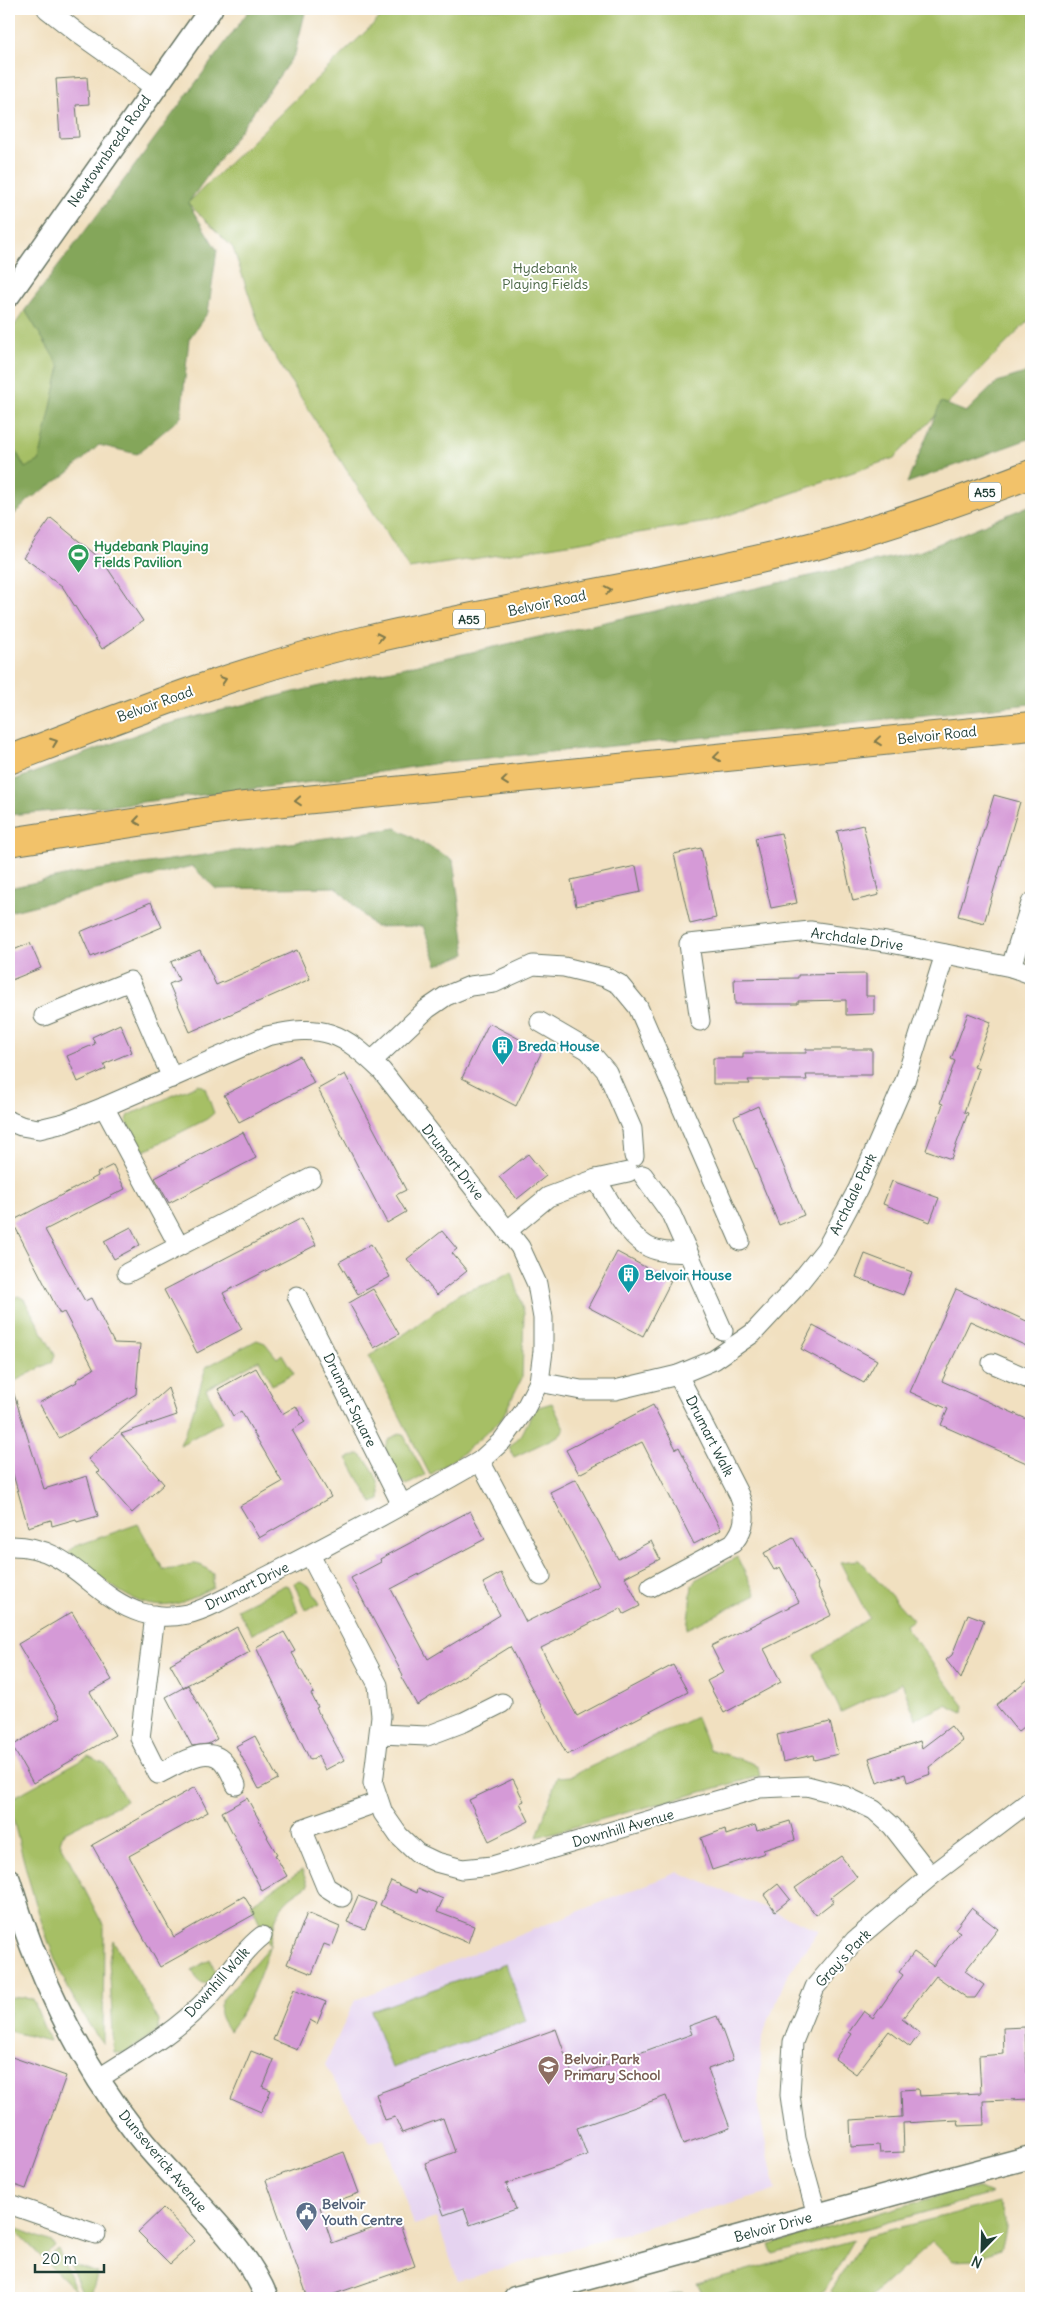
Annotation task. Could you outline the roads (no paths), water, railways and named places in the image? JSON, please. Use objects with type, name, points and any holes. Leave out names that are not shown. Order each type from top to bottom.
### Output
[{"type":"highway","name":"Belvoir Road","points":[[9,760],[186,692],[279,662],[364,640],[712,569],[819,545],[939,509],[1031,474]]},
{"type":"highway","name":"Belvoir Road","points":[[9,842],[236,807],[1031,726]]},
{"type":"street","points":[[47,9],[154,87]]},
{"type":"street","name":"Newtownbreda Road","points":[[9,294],[210,9]]},
{"type":"street","points":[[1011,967],[1031,903]]},
{"type":"street","name":"Archdale Drive","points":[[700,1021],[689,944],[810,931],[886,942],[1011,967],[1031,974]]},
{"type":"street","name":"Archdale Park","points":[[678,1375],[714,1360],[753,1333],[794,1289],[826,1249],[858,1189],[905,1081],[945,954]]},
{"type":"street","points":[[372,1061],[427,1010],[459,990],[494,983],[533,965],[564,968],[605,978],[618,984],[638,1007],[740,1241]]},
{"type":"street","points":[[44,1016],[130,981],[172,1078]]},
{"type":"street","points":[[540,1022],[588,1050],[607,1072],[632,1129],[635,1168],[671,1214],[723,1331]]},
{"type":"street","name":"Drumart Drive","points":[[9,1121],[21,1126],[39,1129],[64,1123],[267,1036],[292,1030],[317,1031],[337,1035],[359,1048],[382,1071],[520,1247],[538,1284],[543,1318],[543,1351],[539,1382],[524,1411],[507,1434],[480,1461],[310,1555],[188,1614],[155,1615],[142,1612],[120,1602],[72,1565],[45,1551],[9,1546]]},
{"type":"street","points":[[104,1107],[179,1246]]},
{"type":"street","points":[[507,1231],[548,1197],[596,1179],[635,1168]]},
{"type":"street","points":[[127,1273],[311,1178]]},
{"type":"street","points":[[596,1179],[629,1230],[646,1246],[662,1251],[688,1253]]},
{"type":"street","name":"Drumart Square","points":[[297,1296],[402,1505]]},
{"type":"street","points":[[992,1363],[1031,1380]]},
{"type":"street","points":[[539,1382],[581,1390],[615,1390],[678,1375]]},
{"type":"street","name":"Drumart Walk","points":[[651,1587],[733,1543],[742,1532],[745,1521],[744,1507],[740,1495],[678,1375]]},
{"type":"street","points":[[480,1461],[541,1576]]},
{"type":"street","name":"Downhill Avenue","points":[[310,1555],[378,1686],[381,1716],[373,1783],[382,1813],[399,1836],[416,1853],[436,1862],[462,1869],[492,1866],[760,1788],[807,1786],[845,1796],[874,1810],[892,1826],[932,1876]]},
{"type":"street","points":[[155,1615],[140,1738],[158,1774],[198,1754],[211,1755],[224,1762],[236,1785]]},
{"type":"street","points":[[380,1734],[427,1736],[464,1722],[502,1703]]},
{"type":"street","name":"Gray's Park","points":[[817,2215],[796,2139],[790,2095],[793,2042],[815,1986],[856,1940],[932,1876],[1031,1800]]},
{"type":"street","points":[[342,1897],[326,1887],[302,1829],[378,1802]]},
{"type":"street","name":"Dunseverick Avenue","points":[[9,1880],[21,1922],[54,2000],[98,2079],[141,2139],[172,2177],[236,2245],[267,2298]]},
{"type":"street","name":"Downhill Walk","points":[[98,2079],[174,2030],[204,2002],[247,1948],[262,1936]]},
{"type":"street","name":"Belvoir Drive","points":[[515,2298],[591,2279],[1031,2157]]},
{"type":"street","points":[[9,2204],[96,2234]]},
{"type":"place","name":"Hydebank Playing Fields Pavilion","points":[[78,573]]},
{"type":"place","name":"Breda House","points":[[502,1065]]},
{"type":"place","name":"Belvoir House","points":[[629,1294]]},
{"type":"place","name":"Belvoir Park Primary School","points":[[548,2086]]},
{"type":"place","name":"Belvoir Youth Centre","points":[[306,2231]]},
{"type":"park label","name":"Hydebank Playing Fields","points":[[545,276]]}]
